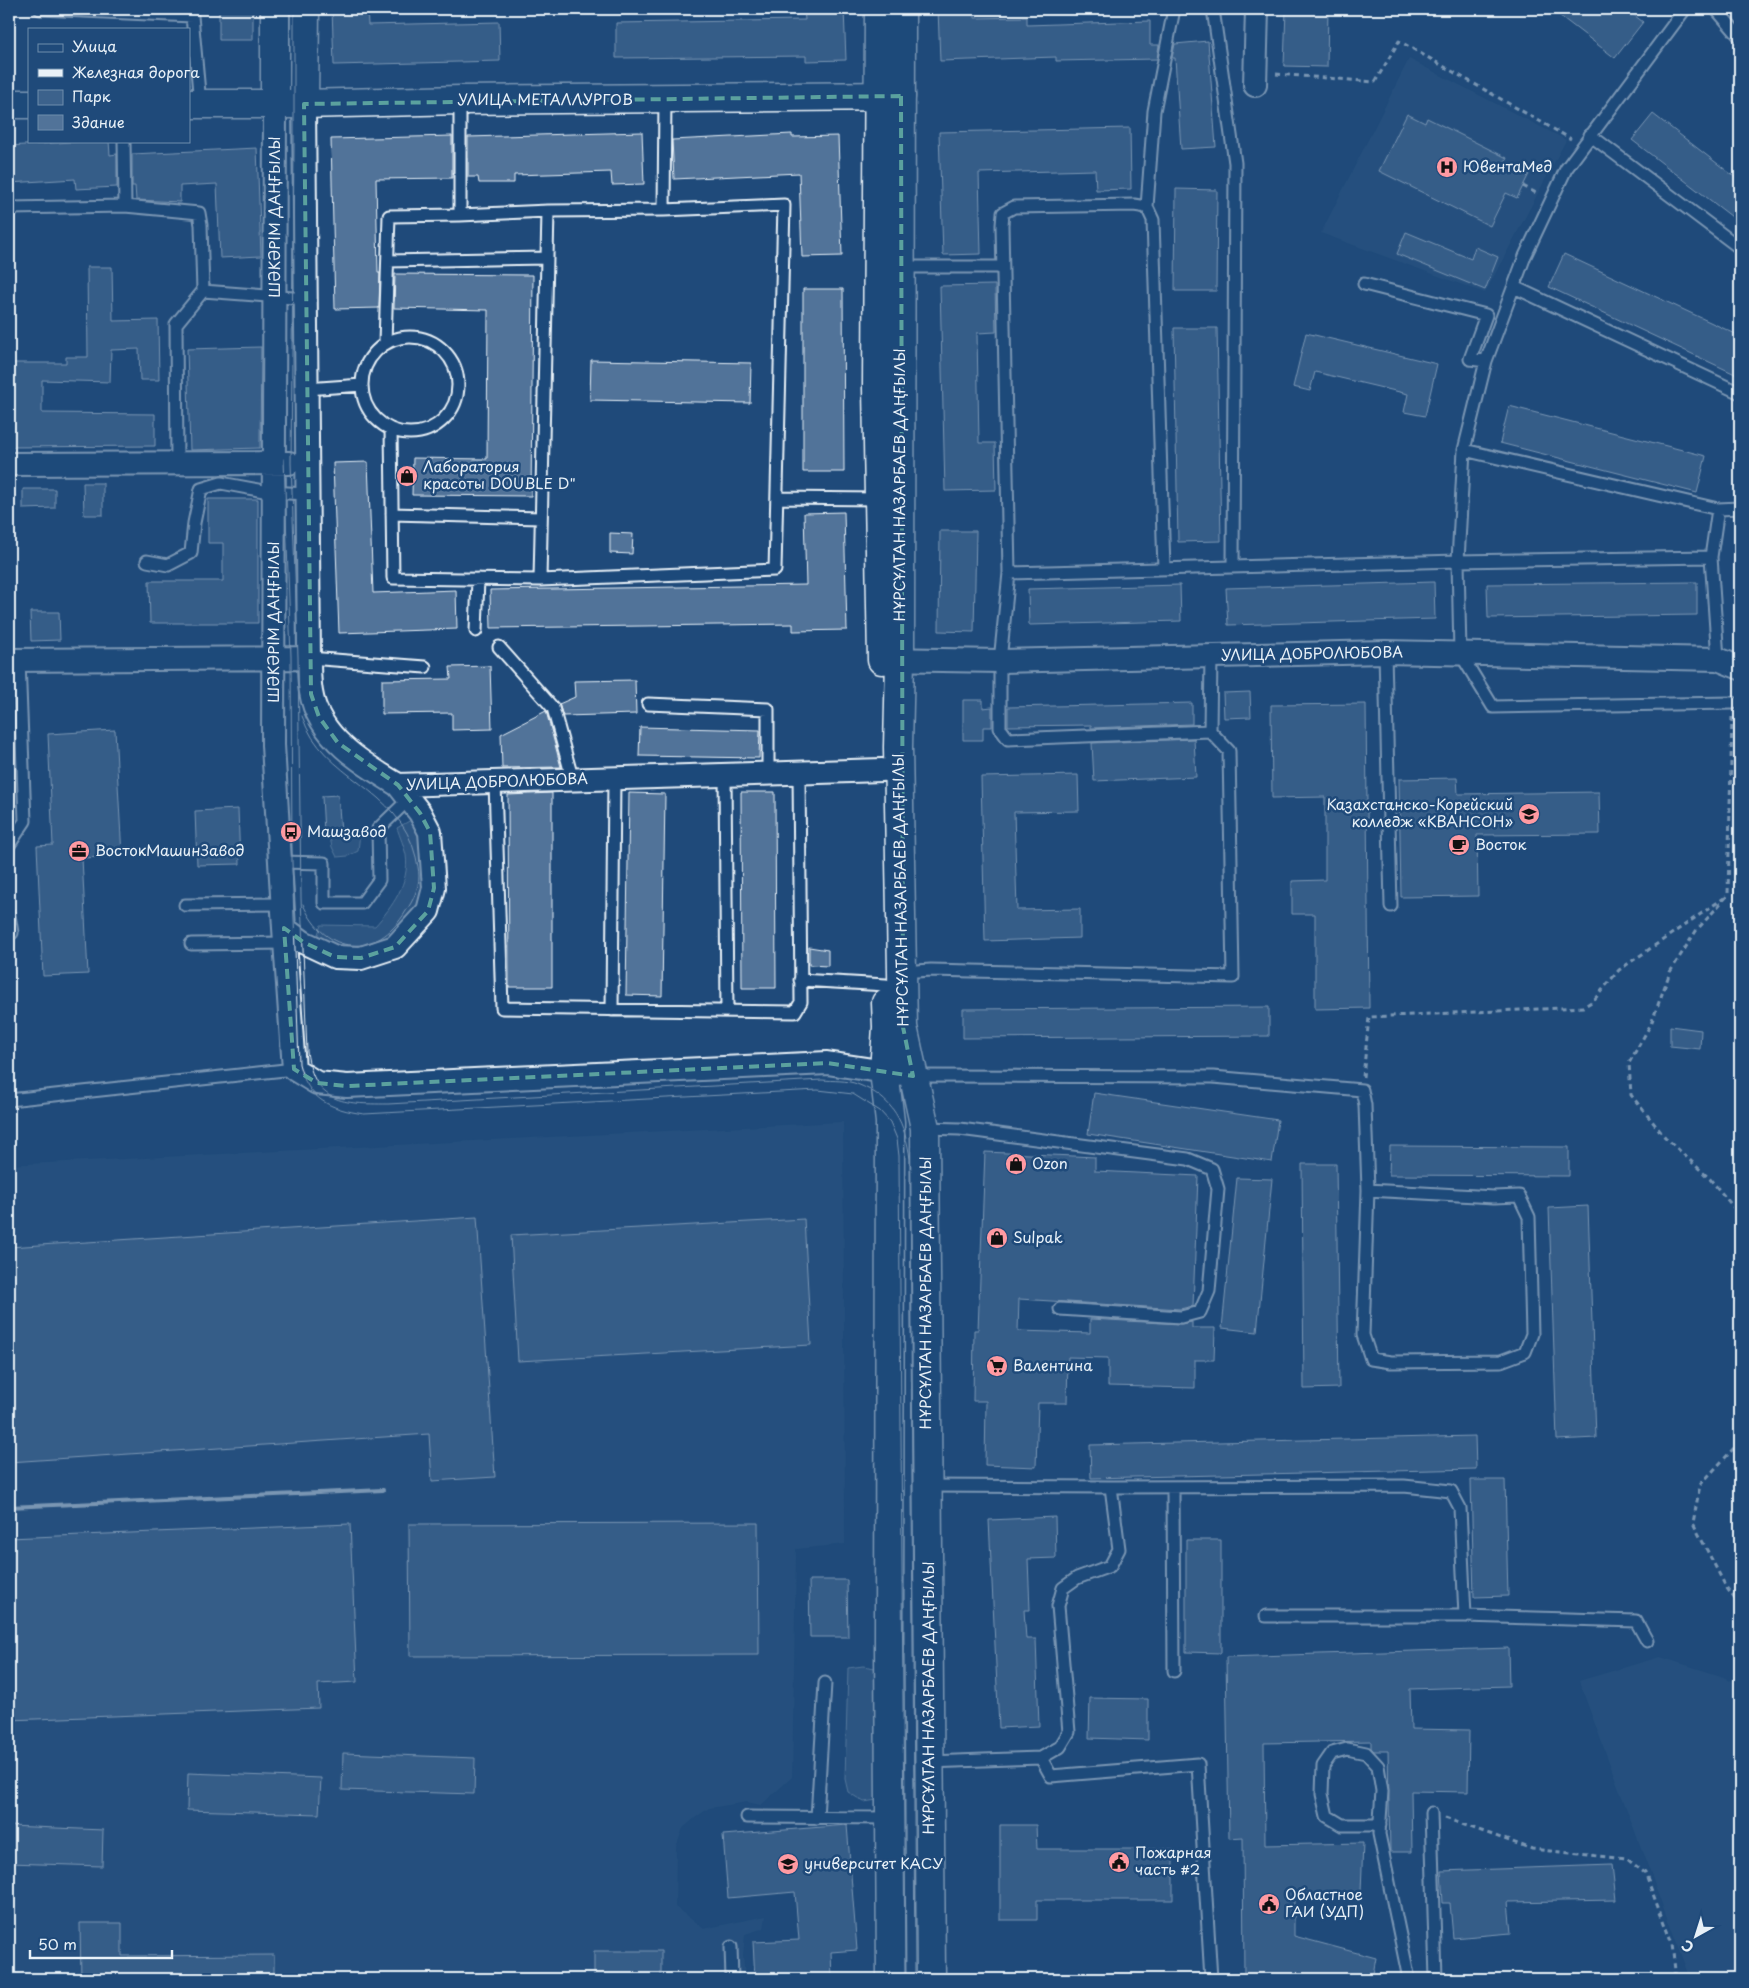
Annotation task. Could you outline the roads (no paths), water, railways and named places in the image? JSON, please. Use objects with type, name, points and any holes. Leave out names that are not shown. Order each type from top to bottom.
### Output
[{"type":"main road","name":"ШӘКӘРІМ ДАҢҒЫЛЫ","points":[[275,9],[275,104]]},
{"type":"main road","name":"ШӘКӘРІМ ДАҢҒЫЛЫ","points":[[304,104],[305,9]]},
{"type":"main road","name":"НҰРСҰЛТАН НАЗАРБАЕВ ДАҢҒЫЛЫ","points":[[879,9],[890,96],[901,267],[891,659],[882,770],[894,979],[925,1128],[930,1979]]},
{"type":"main road","name":"НҰРСҰЛТАН НАЗАРБАЕВ ДАҢҒЫЛЫ","points":[[891,1979],[890,1122],[884,1072],[887,1027],[894,979],[898,747],[879,499],[877,388],[890,96],[901,9]]},
{"type":"main road","name":"УЛИЦА МЕТАЛЛУРГОВ","points":[[194,104],[890,96]]},
{"type":"main road","points":[[9,104],[28,104]]},
{"type":"street","points":[[1255,79],[1257,9]]},
{"type":"street","name":"ШӘКӘРІМ ДАҢҒЫЛЫ","points":[[275,104],[273,746],[294,1069]]},
{"type":"street","name":"ШӘКӘРІМ ДАҢҒЫЛЫ","points":[[304,104],[308,658]]},
{"type":"street","points":[[9,464],[307,464]]},
{"type":"street","name":"УЛИЦА ДОБРОЛЮБОВА","points":[[891,659],[1000,661],[1385,652],[1718,659],[1740,668]]},
{"type":"street","points":[[14,660],[308,658]]},
{"type":"street","name":"УЛИЦА ДОБРОЛЮБОВА","points":[[308,658],[311,694],[319,717],[338,743],[404,792],[495,782],[882,770]]},
{"type":"street","points":[[285,936],[335,956],[361,958],[395,946],[428,911],[434,888],[430,832],[420,813],[404,792]]},
{"type":"street","points":[[294,1069],[317,1083],[347,1086],[827,1064],[913,1076]]},
{"type":"lane","points":[[40,9],[192,13],[194,104]]},
{"type":"lane","points":[[1164,569],[1153,220],[1147,207],[1154,111],[1174,9]]},
{"type":"lane","points":[[1213,9],[1235,163],[1234,567]]},
{"type":"lane","points":[[1685,9],[1566,169],[1524,256],[1486,361],[1464,450],[1458,561],[1460,653],[1493,707],[1733,703]]},
{"type":"lane","points":[[1716,9],[1740,37]]},
{"type":"lane","points":[[664,210],[665,99]]},
{"type":"lane","points":[[460,100],[460,215]]},
{"type":"lane","points":[[1590,135],[1740,248]]},
{"type":"lane","points":[[124,142],[125,206]]},
{"type":"lane","points":[[385,344],[389,216],[548,211],[664,210],[784,205],[775,570],[540,580],[393,578],[391,430]]},
{"type":"lane","points":[[1147,207],[1134,205],[1014,207],[1003,213],[1009,573],[1000,661],[1000,728],[1008,739],[1210,731]]},
{"type":"lane","points":[[9,208],[125,206],[199,213],[203,291],[176,324],[176,464]]},
{"type":"lane","points":[[540,580],[548,211]]},
{"type":"lane","points":[[388,261],[547,258]]},
{"type":"lane","points":[[901,267],[1003,267]]},
{"type":"lane","points":[[1364,284],[1486,315],[1470,359],[1486,361]]},
{"type":"lane","points":[[1514,287],[1740,394]]},
{"type":"lane","points":[[203,291],[306,299]]},
{"type":"lane","points":[[404,337],[424,338],[441,348],[454,363],[459,382],[456,402],[446,418],[429,430],[410,434],[391,430],[378,421],[368,409],[362,385],[368,361],[385,344],[404,337]]},
{"type":"lane","points":[[306,389],[362,385]]},
{"type":"lane","points":[[1464,450],[1718,509],[1740,508]]},
{"type":"lane","points":[[148,561],[168,565],[191,553],[194,523],[201,489],[221,483],[274,492],[307,494]]},
{"type":"lane","points":[[777,498],[879,499]]},
{"type":"lane","points":[[1718,509],[1711,558],[1718,659]]},
{"type":"lane","points":[[392,514],[541,518]]},
{"type":"lane","points":[[1009,573],[1458,561],[1711,558]]},
{"type":"lane","points":[[476,631],[478,579]]},
{"type":"lane","points":[[499,647],[553,708],[570,770]]},
{"type":"lane","points":[[1385,652],[1390,906]]},
{"type":"lane","points":[[800,980],[894,979],[931,970],[1233,977],[1229,751],[1210,731],[1211,656]]},
{"type":"lane","points":[[308,658],[425,667]]},
{"type":"lane","points":[[9,845],[26,821],[14,660]]},
{"type":"lane","points":[[648,704],[768,709],[768,774]]},
{"type":"lane","points":[[495,782],[502,1008],[795,1012],[801,1002],[799,773]]},
{"type":"lane","points":[[725,775],[727,1011]]},
{"type":"lane","points":[[612,1010],[614,778]]},
{"type":"lane","points":[[280,862],[324,863],[324,903],[362,904],[379,880],[378,829],[404,792]]},
{"type":"lane","points":[[185,905],[283,904]]},
{"type":"lane","points":[[9,915],[12,933],[9,933]]},
{"type":"lane","points":[[191,944],[285,936]]},
{"type":"lane","points":[[9,1100],[294,1069]]},
{"type":"lane","points":[[913,1076],[1213,1077],[1362,1090],[1365,1105],[1368,1190],[1363,1335],[1371,1359],[1391,1362],[1501,1361],[1525,1352],[1532,1334],[1529,1217],[1519,1196],[1494,1197],[1368,1190]]},
{"type":"lane","points":[[925,1128],[960,1129],[1188,1159],[1212,1169],[1218,1189],[1209,1291],[1200,1312],[1181,1317],[1060,1309]]},
{"type":"lane","points":[[927,1486],[1404,1486],[1451,1491],[1460,1508],[1466,1616]]},
{"type":"lane","points":[[929,1762],[1041,1758],[1060,1747],[1069,1732],[1058,1606],[1063,1588],[1077,1578],[1110,1566],[1119,1549],[1111,1487]]},
{"type":"lane","points":[[1173,1487],[1174,1671]]},
{"type":"lane","points":[[1266,1616],[1466,1616],[1636,1622],[1647,1640]]},
{"type":"lane","points":[[817,1818],[825,1684]]},
{"type":"lane","points":[[1380,1825],[1342,1825],[1327,1816],[1322,1794],[1324,1766],[1332,1754],[1347,1749],[1366,1752],[1378,1766],[1382,1791],[1380,1825],[1379,1834],[1409,1979]]},
{"type":"lane","points":[[1041,1758],[1051,1776],[1198,1764],[1211,1979]]},
{"type":"lane","points":[[1431,1813],[1436,1979]]},
{"type":"lane","points":[[747,1817],[890,1818]]},
{"type":"lane","points":[[731,1947],[732,1979]]},
{"type":"tram line","points":[[294,9],[291,463],[298,657],[301,898],[307,1052],[311,1069],[317,1082],[333,1098],[357,1103],[388,1104],[822,1080],[844,1081],[857,1084],[880,1097],[896,1113],[905,1134],[910,1159],[915,1979]]},
{"type":"tram line","points":[[284,459],[291,657],[292,862],[299,1064],[308,1086],[315,1094],[322,1101],[331,1105],[364,1114],[818,1090],[853,1094],[880,1111],[890,1122],[897,1139],[899,1156],[905,1979]]},
{"type":"tram line","points":[[302,716],[312,738],[326,755],[378,798],[394,814],[407,833],[416,857],[419,876],[413,899],[394,927],[381,938],[366,944],[352,945],[338,942],[324,934],[313,921],[303,904]]},
{"type":"railway","points":[[9,1507],[383,1490]]},
{"type":"place","name":"ЮвентаМед","points":[[1447,167]]},
{"type":"place","name":"Лаборатория красоты DOUBLE D\"","points":[[407,476]]},
{"type":"place","name":"Казахстанско-Корейский колледж «КВАНСОН»","points":[[1529,814]]},
{"type":"place","name":"Машзавод","points":[[291,832]]},
{"type":"place","name":"Восток","points":[[1459,845]]},
{"type":"place","name":"ВостокМашинЗавод","points":[[79,851]]},
{"type":"place","name":"Ozon","points":[[1016,1164]]},
{"type":"place","name":"Sulpak","points":[[997,1238]]},
{"type":"place","name":"Валентина","points":[[997,1366]]},
{"type":"place","name":"Пожарная часть #2","points":[[1119,1862]]},
{"type":"place","name":"университет КАСУ","points":[[788,1864]]},
{"type":"place","name":"Областное ГАИ (УДП)","points":[[1269,1904]]}]
